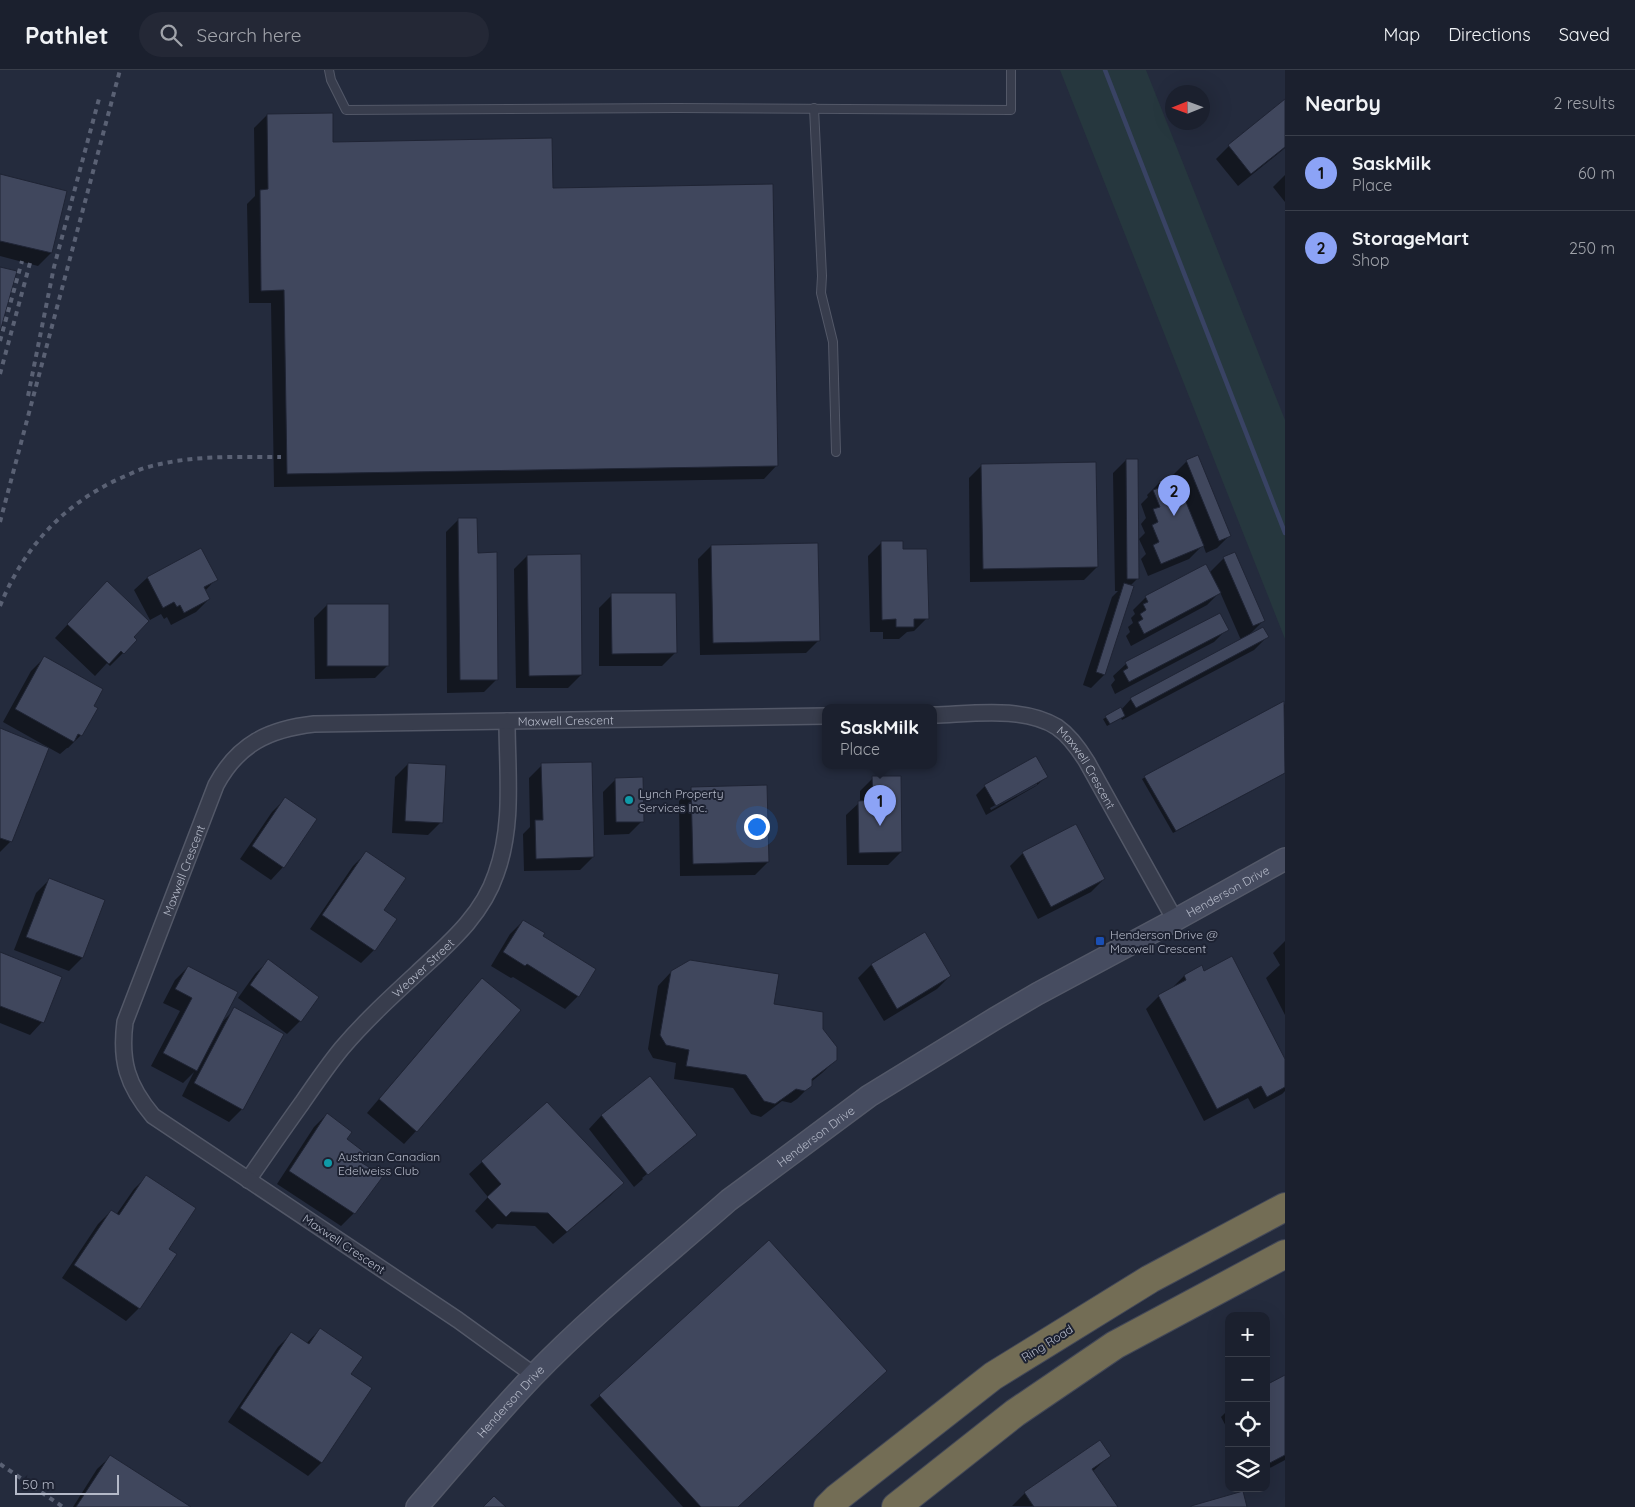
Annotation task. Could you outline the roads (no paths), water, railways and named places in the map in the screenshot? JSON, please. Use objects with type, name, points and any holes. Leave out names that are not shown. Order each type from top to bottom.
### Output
[{"type":"highway","name":"Ring Road","points":[[828,1507],[993,1376],[1150,1279],[1285,1207]]},
{"type":"highway","points":[[896,1507],[1015,1413],[1115,1345],[1285,1254]]},
{"type":"street","name":"Maxwell Crescent","points":[[937,715],[1016,714],[1038,718],[1057,727],[1074,742],[1087,762],[1175,920]]},
{"type":"street","name":"Maxwell Crescent","points":[[534,1375],[458,1320],[153,1116],[134,1090],[128,1077],[123,1051],[125,1022],[216,785],[223,770],[233,758],[257,739],[278,731],[314,724],[822,716]]},
{"type":"street","name":"Weaver Street","points":[[248,1180],[342,1048],[380,1007],[462,930],[477,913],[487,896],[504,849],[508,822],[507,721]]},
{"type":"street","name":"Henderson Drive","points":[[417,1507],[457,1459],[534,1375],[601,1312],[729,1200],[869,1096],[1036,994],[1285,859]]},
{"type":"lane","points":[[329,70],[331,80],[346,110],[677,108],[1011,110],[1011,70]]},
{"type":"lane","points":[[814,108],[822,276],[821,293],[833,342],[836,452]]},
{"type":"waterway","points":[[1105,70],[1285,533]]},
{"type":"railway","points":[[0,522],[120,70]]},
{"type":"railway","points":[[28,396],[54,267],[100,95]]},
{"type":"railway","points":[[0,341],[22,261]]},
{"type":"railway","points":[[0,374],[30,263]]},
{"type":"railway","points":[[0,606],[21,565],[48,529],[82,500],[102,488],[141,469],[181,460],[281,457]]},
{"type":"railway","points":[[0,1464],[63,1507]]},
{"type":"place","name":"StorageMart","points":[[1174,516]]},
{"type":"place","name":"Lynch Property Services Inc.","points":[[629,800]]},
{"type":"place","name":"SaskMilk","points":[[880,826]]},
{"type":"place","name":"Henderson Drive @ Maxwell Crescent","points":[[1100,941]]},
{"type":"place","name":"Austrian Canadian Edelweiss Club","points":[[328,1163]]}]
